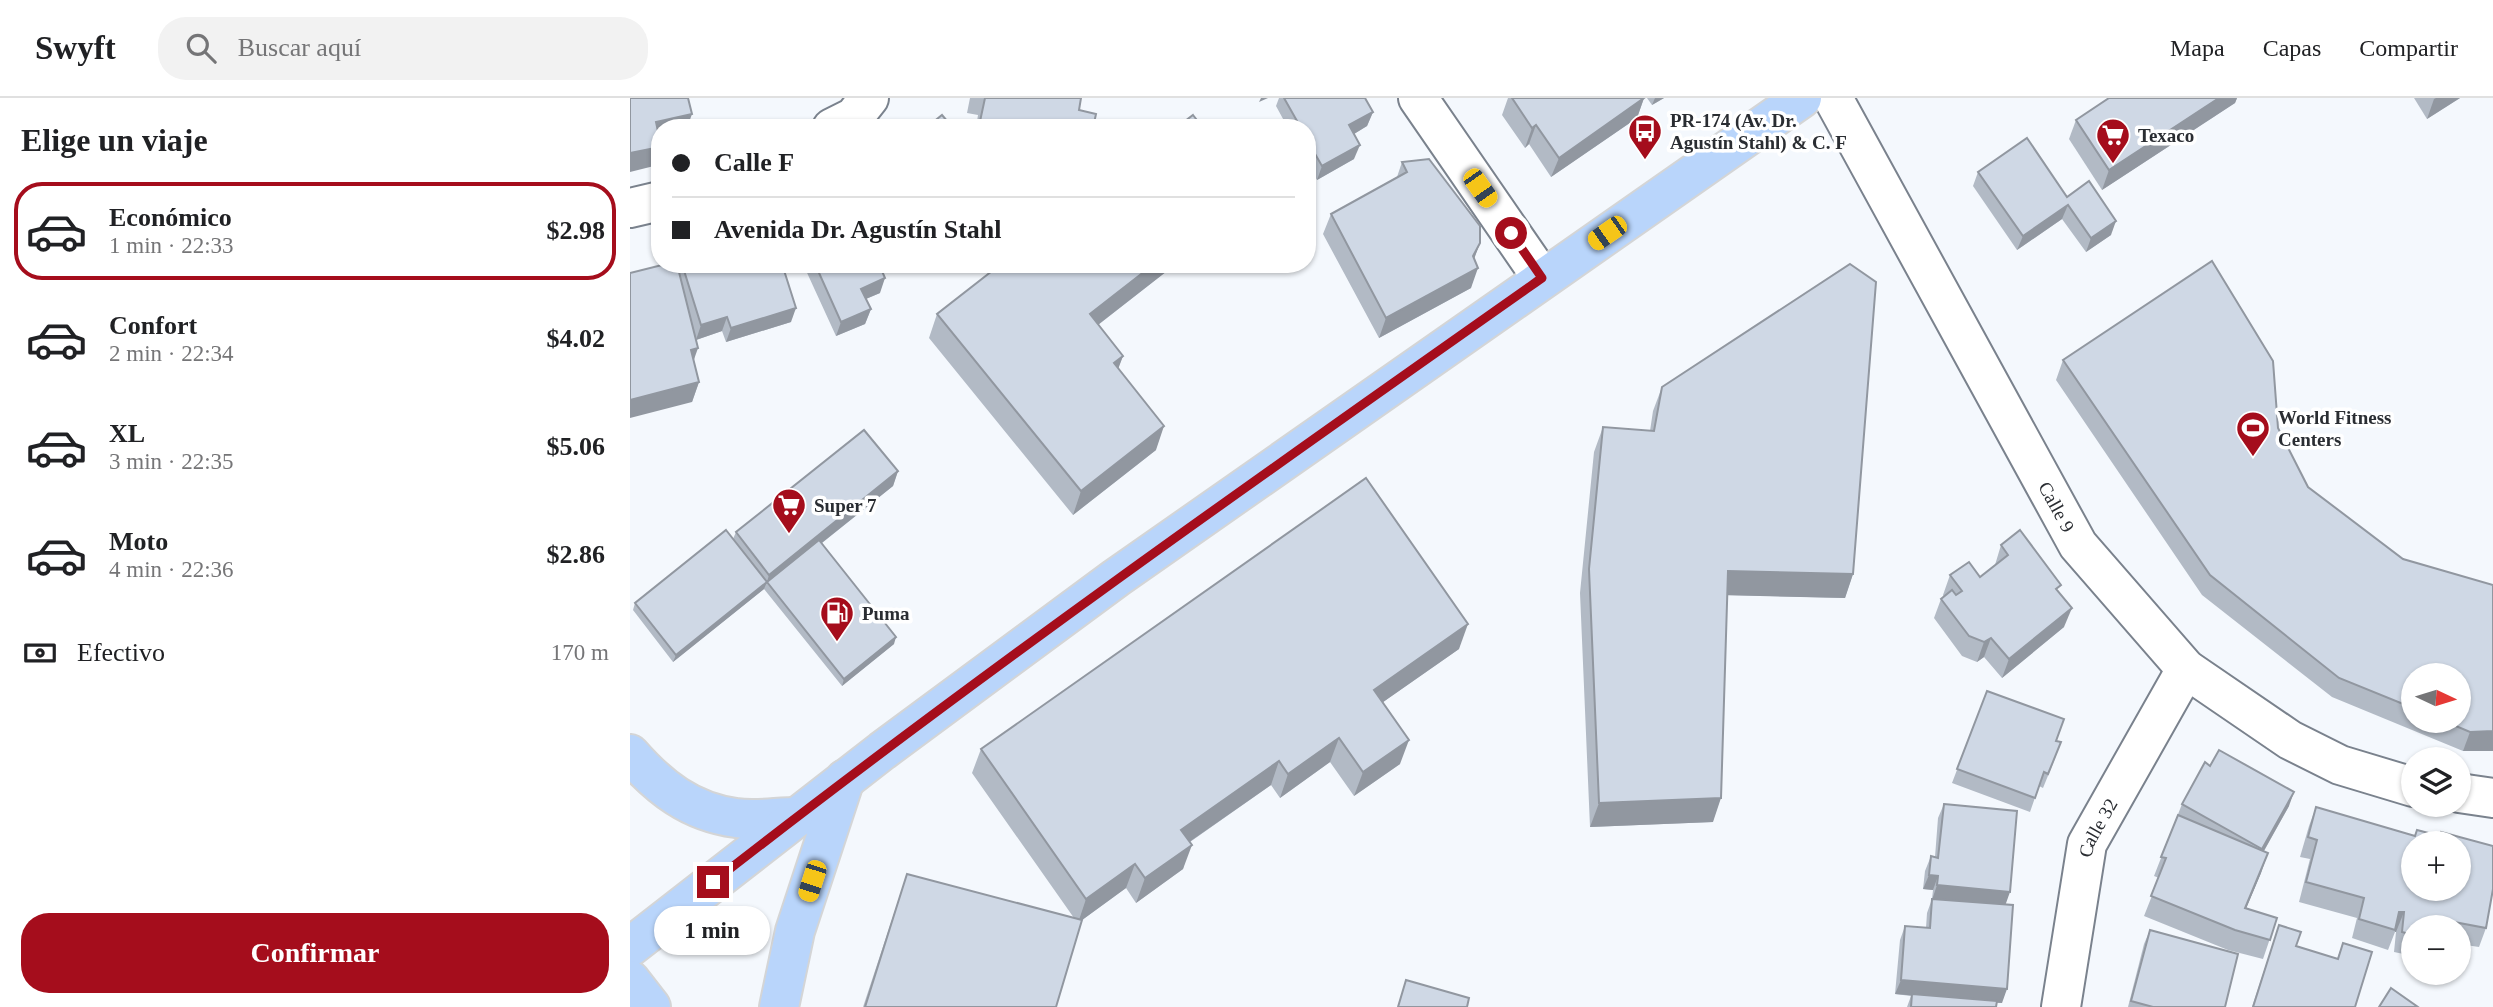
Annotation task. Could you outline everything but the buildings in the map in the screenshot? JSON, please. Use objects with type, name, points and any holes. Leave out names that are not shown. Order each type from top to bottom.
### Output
[{"type":"highway","points":[[630,947],[845,779],[1116,578],[1802,98]]},
{"type":"highway","points":[[630,754],[656,784],[691,805],[736,818],[797,817]]},
{"type":"highway","points":[[779,1007],[795,931],[845,779]]},
{"type":"highway","points":[[630,980],[651,1007]]},
{"type":"street","points":[[850,119],[869,98]]},
{"type":"street","points":[[1418,98],[1542,278]]},
{"type":"street","name":"Calle 9","points":[[1833,98],[2078,545],[2186,669],[2290,740],[2340,765],[2401,783]]},
{"type":"street","points":[[630,208],[651,203]]},
{"type":"street","name":"Calle 32","points":[[2061,1007],[2087,844],[2186,669]]},
{"type":"street","points":[[2471,795],[2493,798]]},
{"type":"place","name":"PR-174 (Av. Dr. Agustín Stahl) & C. F","points":[[1645,161]]},
{"type":"place","name":"Texaco","points":[[2113,165]]},
{"type":"place","name":"World Fitness Centers","points":[[2253,458]]},
{"type":"place","name":"Super 7","points":[[789,535]]},
{"type":"place","name":"Puma","points":[[837,643]]},
{"type":"route","points":[[713,882],[882,751],[1116,578],[1542,278],[1511,233]]}]
